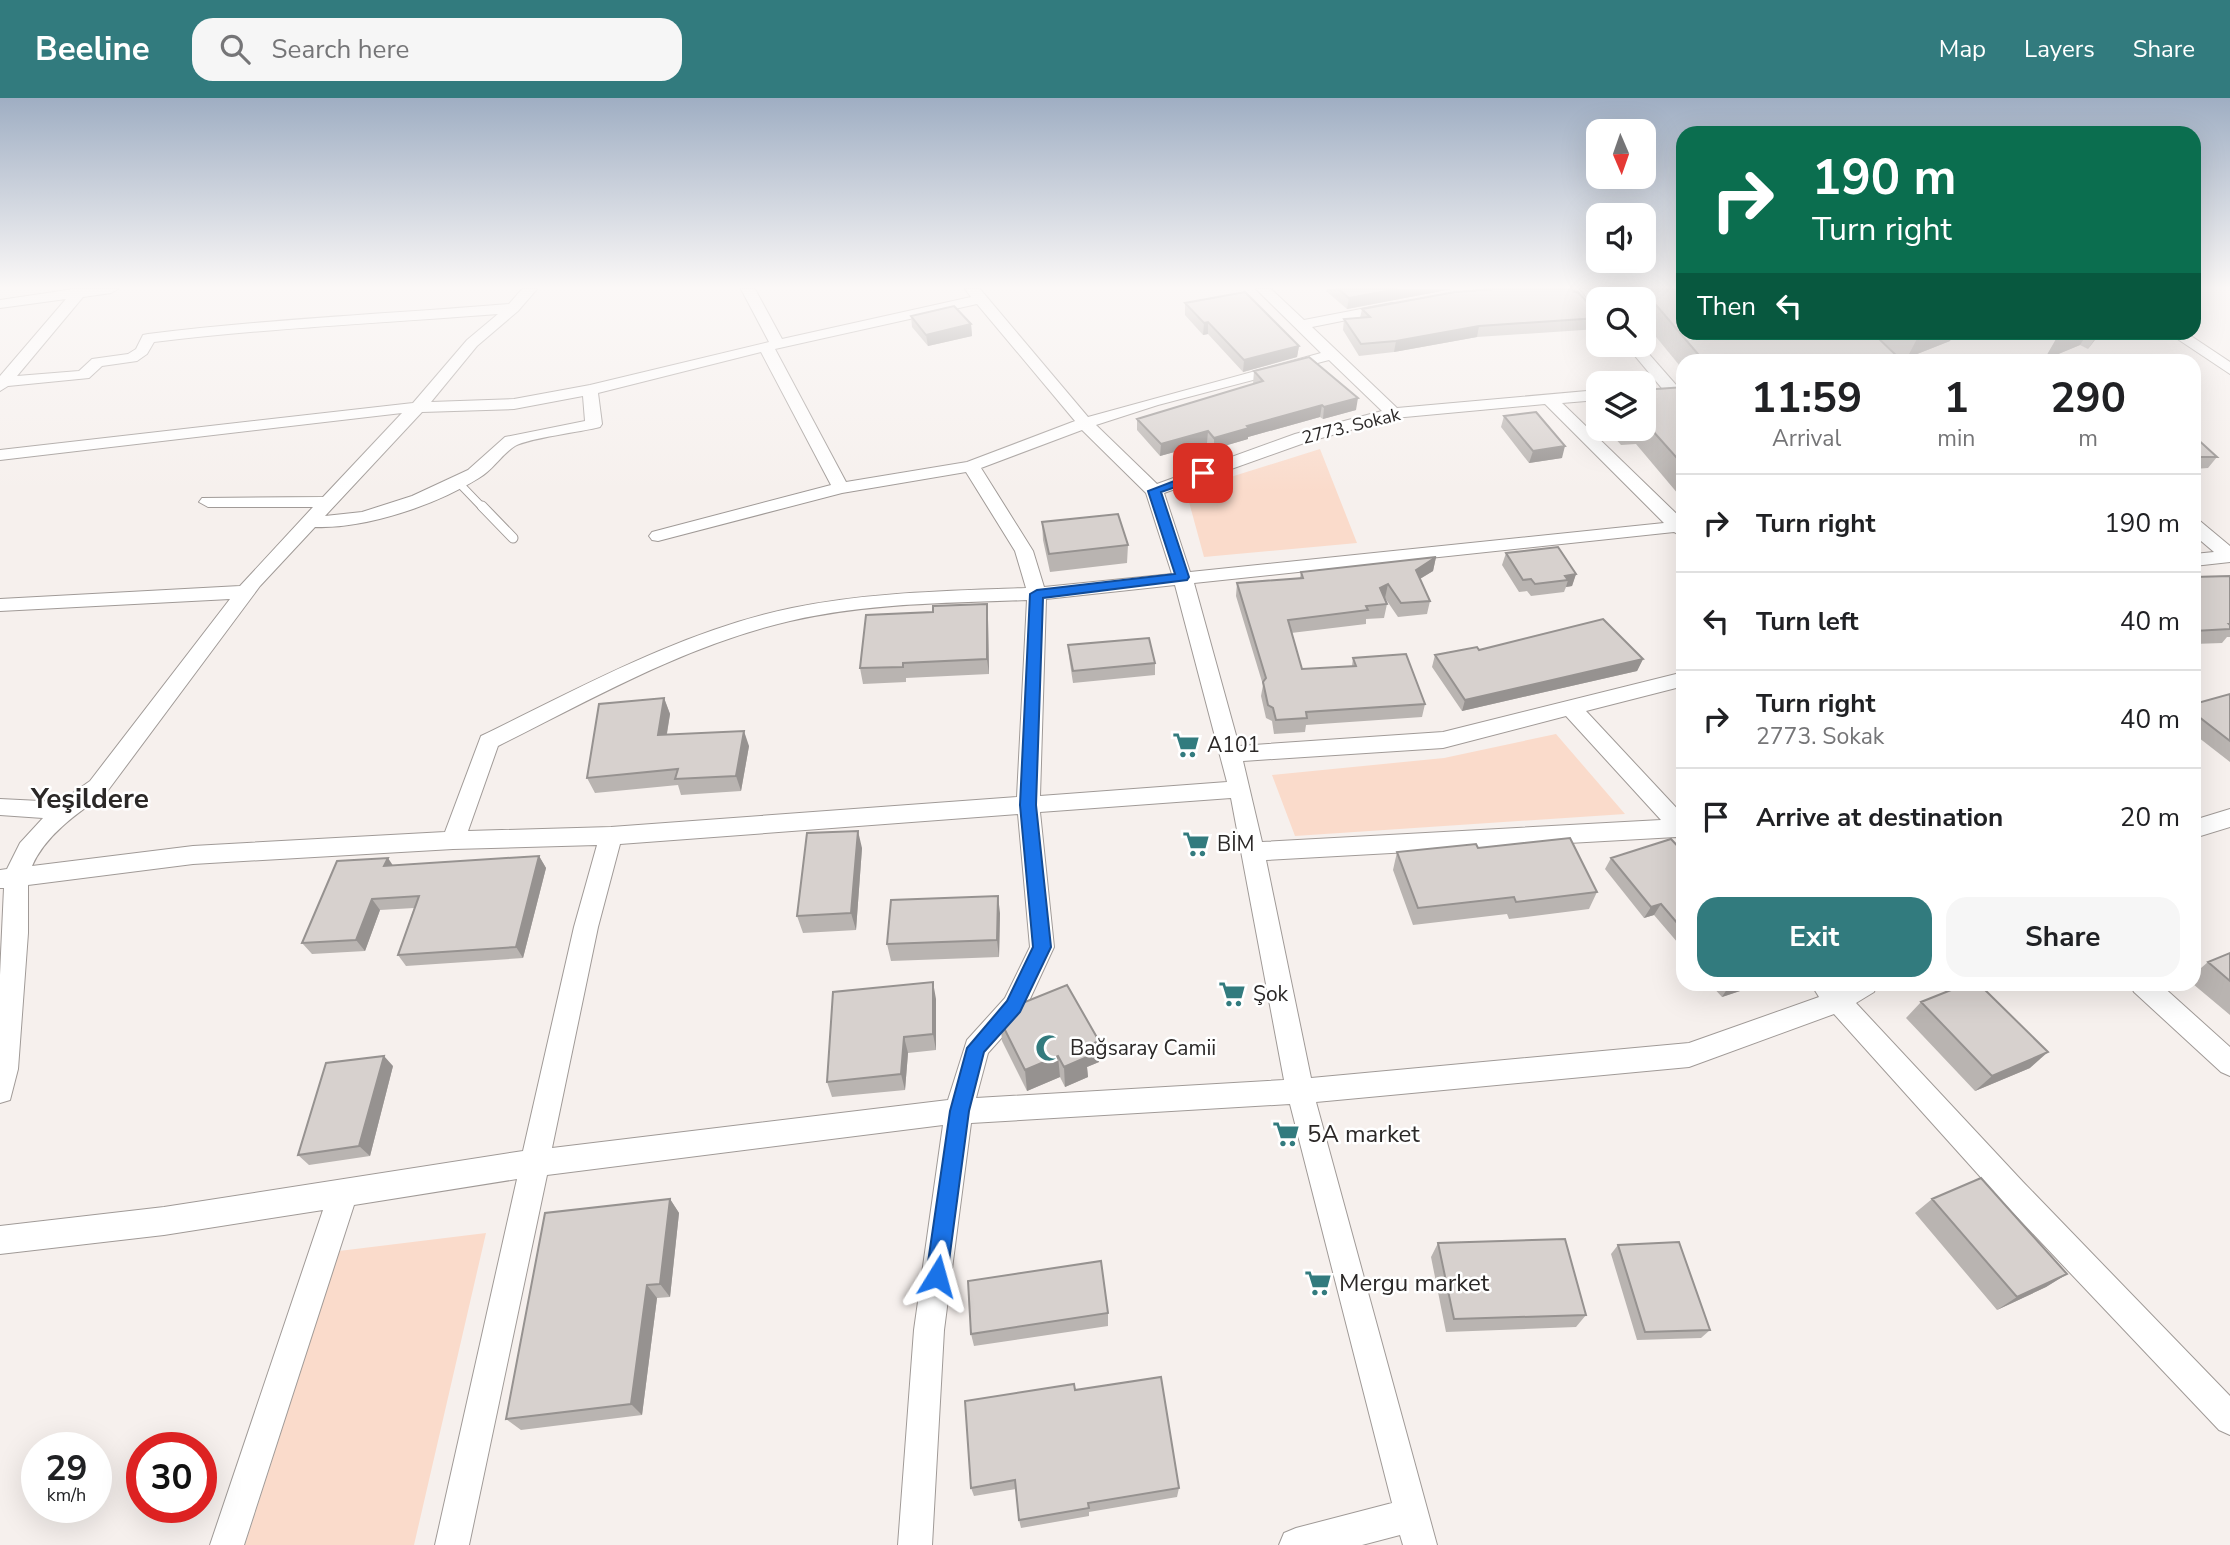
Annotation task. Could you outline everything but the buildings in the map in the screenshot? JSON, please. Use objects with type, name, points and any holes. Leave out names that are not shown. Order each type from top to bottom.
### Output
[{"type":"street","points":[[1,384],[24,357]]},
{"type":"street","points":[[1,384],[84,375],[97,362],[134,357]]},
{"type":"street","points":[[0,1091],[5,1069],[16,933],[8,877],[28,849],[64,811],[98,787],[245,592],[417,407],[460,357]]},
{"type":"street","points":[[0,455],[417,407],[514,404],[590,390],[725,357]]},
{"type":"street","points":[[778,357],[841,488]]},
{"type":"street","points":[[1028,357],[1085,423],[1154,491],[1182,577],[1240,789],[1300,1091],[1416,1530],[1296,1545]]},
{"type":"street","points":[[658,536],[841,488],[971,466],[1085,423],[1152,402],[1323,357]]},
{"type":"street","points":[[1336,357],[1393,413]]},
{"type":"street","points":[[1643,357],[1670,389]]},
{"type":"street","points":[[2201,360],[2223,359],[2230,369]]},
{"type":"street","points":[[311,521],[335,522],[365,517],[418,500],[474,474],[510,441],[594,424],[590,390]]},
{"type":"street","name":"2773. Sokak","points":[[1154,491],[1301,438],[1393,413],[1586,396]]},
{"type":"street","points":[[1549,399],[1676,522]]},
{"type":"street","points":[[915,1545],[929,1330],[959,1111],[976,1048],[1014,1006],[1042,947],[1028,805],[1037,594],[1024,551],[971,466]]},
{"type":"street","points":[[208,502],[329,502]]},
{"type":"street","points":[[453,841],[489,741],[679,651],[756,623],[812,610],[913,598],[1037,594],[1182,577],[1676,529]]},
{"type":"street","points":[[2201,531],[2230,555]]},
{"type":"street","points":[[2201,559],[2230,555]]},
{"type":"street","points":[[0,605],[245,592]]},
{"type":"street","points":[[1229,754],[1443,740],[1676,681]]},
{"type":"street","points":[[1570,707],[1676,822]]},
{"type":"street","points":[[8,877],[193,855],[453,841],[611,836],[1240,789]]},
{"type":"street","points":[[0,807],[64,811]]},
{"type":"street","points":[[2201,827],[2228,821]]},
{"type":"street","points":[[1252,852],[1676,829]]},
{"type":"street","points":[[452,1545],[586,928],[611,836]]},
{"type":"street","points":[[2151,991],[2230,1064]]},
{"type":"street","points":[[0,1240],[164,1221],[534,1163],[959,1111],[1300,1091],[1689,1055],[1831,992],[2023,1202],[2230,1419]]},
{"type":"street","points":[[227,1545],[343,1193]]},
{"type":"lane","points":[[458,482],[513,538]]},
{"type":"shaded area","points":[[1320,449],[1357,543],[1204,557],[1186,491]]},
{"type":"shaded area","points":[[1556,734],[1625,814],[1295,836],[1272,775],[1444,758]]},
{"type":"shaded area","points":[[486,1233],[414,1545],[245,1545],[339,1251]]},
{"type":"place","name":"A101","points":[[1186,745]]},
{"type":"place","name":"BİM","points":[[1196,844]]},
{"type":"place","name":"Şok","points":[[1232,994]]},
{"type":"place","name":"Bağsaray Camii","points":[[1049,1048]]},
{"type":"place","name":"5A market","points":[[1286,1134]]},
{"type":"place","name":"Mergu market","points":[[1318,1283]]},
{"type":"district","name":"Yeşildere","points":[[90,799]]},
{"type":"route","points":[[937,1276],[959,1111],[976,1048],[1014,1006],[1042,947],[1028,805],[1037,594],[1182,577],[1154,491],[1203,473]]}]
